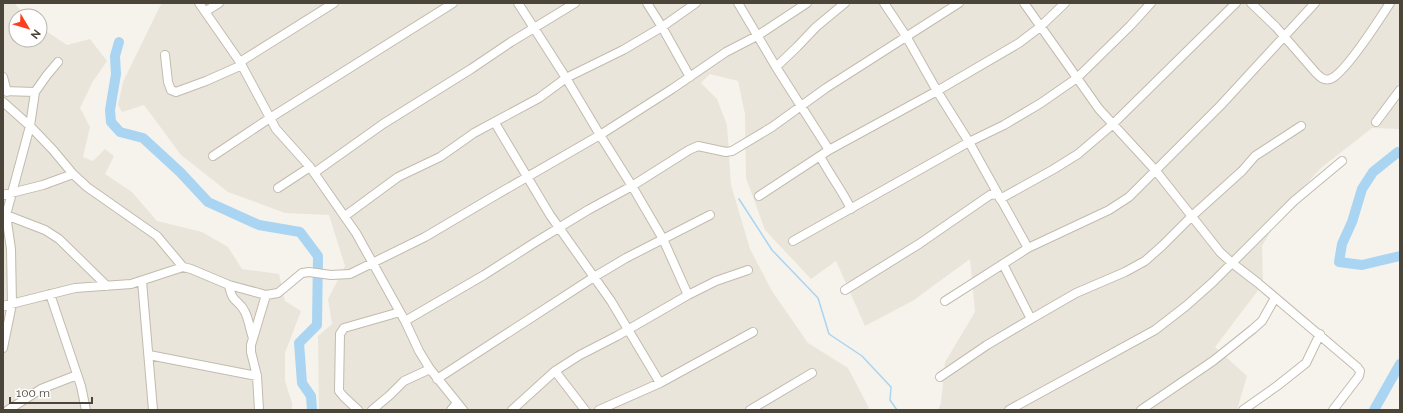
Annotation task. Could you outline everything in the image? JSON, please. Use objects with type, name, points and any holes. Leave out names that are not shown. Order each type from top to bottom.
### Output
[{"type":"street","points":[[199,3],[241,63],[276,129],[312,170],[356,232],[405,321],[419,351],[437,379],[460,407],[451,410]]},
{"type":"street","points":[[206,11],[219,3]]},
{"type":"street","points":[[165,54],[168,82],[171,90],[176,92],[206,82],[241,63],[334,3]]},
{"type":"street","points":[[213,156],[270,118],[453,3]]},
{"type":"street","points":[[518,3],[632,186],[663,240],[688,295]]},
{"type":"street","points":[[278,188],[312,170],[533,28],[575,3]]},
{"type":"street","points":[[647,3],[690,77]]},
{"type":"street","points":[[345,216],[398,177],[440,157],[474,133],[539,98],[566,78],[623,50],[662,27],[696,3]]},
{"type":"street","points":[[738,3],[776,68],[829,150]]},
{"type":"street","points":[[3,306],[75,288],[130,284],[183,267],[229,285],[266,295],[278,293],[302,273],[309,272],[331,275],[350,274],[425,237],[527,176],[600,135],[726,52],[757,36],[807,3]]},
{"type":"street","points":[[776,68],[816,27],[845,3]]},
{"type":"street","points":[[884,3],[906,36],[937,91],[969,142],[993,187],[996,196],[1028,248]]},
{"type":"street","points":[[405,321],[497,267],[559,228],[632,186],[689,150],[698,146],[705,146],[726,152],[732,151],[772,127],[826,88],[959,3]]},
{"type":"street","points":[[1024,3],[1099,109],[1112,125],[1136,148],[1156,171],[1211,241],[1232,263],[1320,334],[1358,367],[1360,371],[1359,376],[1333,410]]},
{"type":"street","points":[[759,196],[829,150],[937,91],[1019,43],[1065,3]]},
{"type":"street","points":[[793,241],[969,142],[1004,125],[1041,103],[1077,78],[1151,3]]},
{"type":"street","points":[[845,290],[996,196],[1054,169],[1078,154],[1112,125],[1236,3]]},
{"type":"street","points":[[1251,3],[1276,26],[1283,36],[1321,78],[1326,80],[1335,76],[1357,51],[1390,3]]},
{"type":"street","points":[[945,301],[1028,248],[1086,221],[1122,202],[1156,171],[1221,105],[1315,3]]},
{"type":"street","points":[[3,348],[12,304],[11,249],[6,215],[30,126],[35,92],[58,62]]},
{"type":"street","points":[[3,77],[5,92],[35,92]]},
{"type":"street","points":[[1376,122],[1400,90]]},
{"type":"street","points":[[3,102],[30,126],[73,174],[87,187],[157,236],[183,267]]},
{"type":"street","points":[[495,123],[550,215],[628,328],[651,371],[660,383]]},
{"type":"street","points":[[940,377],[987,345],[1076,293],[1145,261],[1255,156],[1301,126]]},
{"type":"street","points":[[820,156],[846,198],[851,209]]},
{"type":"street","points":[[1009,410],[1154,330],[1186,306],[1213,282],[1294,201],[1342,161]]},
{"type":"street","points":[[3,195],[43,185],[73,174]]},
{"type":"street","points":[[6,215],[45,230],[59,239],[107,286]]},
{"type":"street","points":[[437,379],[594,277],[626,258],[710,215]]},
{"type":"street","points":[[1003,264],[1031,319]]},
{"type":"street","points":[[512,410],[555,371],[580,354],[617,336],[628,328],[716,281],[748,270]]},
{"type":"street","points":[[142,281],[153,410]]},
{"type":"street","points":[[229,285],[232,297],[244,310],[253,338]]},
{"type":"street","points":[[50,294],[81,386],[86,410]]},
{"type":"street","points":[[259,410],[256,376],[251,352],[253,338],[266,295]]},
{"type":"street","points":[[1141,410],[1213,361],[1262,321],[1274,298]]},
{"type":"street","points":[[358,410],[339,391],[340,334],[344,328],[400,312]]},
{"type":"street","points":[[599,410],[660,383],[753,332]]},
{"type":"street","points":[[1243,410],[1306,363],[1320,334]]},
{"type":"street","points":[[149,355],[256,376]]},
{"type":"street","points":[[372,410],[404,381],[430,369]]},
{"type":"street","points":[[555,371],[585,410]]},
{"type":"street","points":[[750,410],[812,373]]},
{"type":"street","points":[[8,410],[41,389],[77,375]]},
{"type":"shaded area","points":[[3,3],[14,3],[19,8],[8,8],[8,48],[48,48],[48,32],[67,45],[90,39],[107,61],[92,83],[80,108],[90,127],[83,157],[93,161],[105,149],[114,156],[105,174],[132,192],[157,221],[202,232],[228,247],[242,269],[279,274],[285,301],[301,311],[285,353],[285,381],[292,403],[292,410],[3,410]]},
{"type":"shaded area","points":[[163,3],[1400,3],[1400,129],[1372,128],[1321,168],[1283,209],[1262,246],[1263,284],[1215,347],[1247,376],[1237,410],[938,410],[941,403],[945,362],[975,312],[970,259],[914,300],[865,326],[836,261],[811,279],[765,230],[746,178],[745,114],[738,81],[710,74],[701,83],[717,99],[727,125],[731,185],[750,249],[772,291],[808,343],[848,368],[869,408],[867,410],[319,410],[318,336],[332,324],[328,299],[345,266],[329,215],[285,213],[228,192],[181,155],[144,105],[122,112],[118,105],[123,82],[160,6]]},
{"type":"waterway","points":[[119,42],[115,56],[116,74],[110,110],[111,122],[120,132],[143,138],[180,172],[208,202],[259,225],[300,232],[318,256],[317,325],[299,343],[302,383],[311,396],[312,410]]},
{"type":"waterway","points":[[1400,153],[1398,152],[1373,172],[1362,189],[1352,222],[1342,244],[1339,262],[1362,265],[1400,256]]},
{"type":"waterway","points":[[739,199],[772,250],[818,298],[829,334],[862,356],[891,387],[890,400],[897,410]]},
{"type":"waterway","points":[[1374,410],[1400,364]]}]
